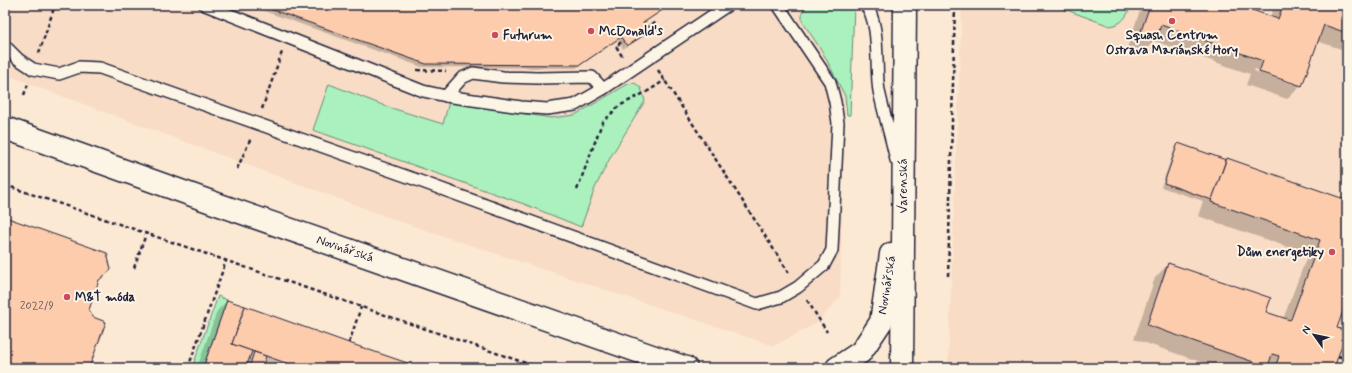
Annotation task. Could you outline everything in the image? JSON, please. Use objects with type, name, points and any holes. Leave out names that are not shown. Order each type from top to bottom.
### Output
[{"type":"street","name":"Varenská","points":[[902,368],[902,183],[905,5]]},
{"type":"street","name":"Novinářská","points":[[5,128],[224,207],[686,368]]},
{"type":"street","name":"Novinářská","points":[[837,368],[861,352],[881,322],[902,183]]},
{"type":"lane","points":[[205,5],[423,91],[520,107],[547,109],[575,105],[603,89],[728,5]]},
{"type":"lane","points":[[5,46],[18,59],[33,69],[59,74],[79,67],[100,68],[757,304],[782,297],[798,287],[824,265],[832,250],[838,123],[835,102],[830,82],[778,5]]},
{"type":"lane","points":[[865,5],[874,20],[879,90],[902,183]]},
{"type":"lane","points":[[446,96],[462,78],[473,73],[503,77],[592,77],[603,89]]},
{"type":"path","points":[[24,95],[55,5]]},
{"type":"path","points":[[948,276],[955,5]]},
{"type":"path","points":[[646,28],[654,22],[658,30]]},
{"type":"path","points":[[237,169],[257,124],[287,37]]},
{"type":"path","points":[[622,56],[616,46],[624,41]]},
{"type":"path","points":[[650,58],[828,332]]},
{"type":"path","points":[[577,190],[602,123],[619,106],[650,90],[665,80]]},
{"type":"path","points":[[5,185],[540,368]]},
{"type":"path","points":[[134,268],[146,234]]},
{"type":"path","points":[[188,368],[226,261]]},
{"type":"path","points":[[349,342],[361,307]]},
{"type":"path","points":[[1338,356],[1347,359]]},
{"type":"shaded area","points":[[5,5],[847,5],[840,298],[815,324],[774,346],[404,223],[13,77],[5,68]]},
{"type":"shaded area","points":[[962,5],[1347,5],[1347,368],[949,368]]},
{"type":"green space","points":[[808,5],[854,5],[850,115],[847,115],[845,96],[822,51],[802,21],[802,12]]},
{"type":"green space","points":[[1053,5],[1131,5],[1124,19],[1110,26]]},
{"type":"green space","points":[[635,83],[641,88],[645,101],[611,156],[595,188],[581,227],[524,204],[313,130],[329,84],[385,106],[443,124],[449,102],[551,118],[575,115],[628,84]]},
{"type":"green space","points":[[218,296],[227,300],[203,368],[192,368]]},
{"type":"building","name":"Futurum","points":[[259,5],[670,5],[643,23],[649,32],[627,46],[621,37],[580,65],[426,64]]},
{"type":"building","points":[[1150,5],[1238,5],[1278,19],[1283,5],[1347,5],[1347,33],[1324,25],[1302,86],[1259,72],[1263,61],[1161,25],[1156,40],[1140,34]]},
{"type":"building","points":[[1178,143],[1226,160],[1212,200],[1164,183]]},
{"type":"building","name":"Dům energetiky","points":[[1227,158],[1347,200],[1347,300],[1337,328],[1347,331],[1334,368],[1275,368],[1279,356],[1272,354],[1268,367],[1147,325],[1168,263],[1271,298],[1266,312],[1290,320],[1291,319],[1320,240],[1211,202]]},
{"type":"building","points":[[5,217],[107,253],[111,270],[99,280],[89,310],[93,317],[106,322],[89,368],[5,368]]},
{"type":"building","points":[[227,300],[245,306],[232,344],[252,351],[246,368],[203,368]]},
{"type":"building","points":[[245,306],[422,368],[300,368],[232,344]]},
{"type":"building","points":[[254,352],[266,356],[262,368],[249,368]]},
{"type":"place","name":"Squash Centrum Ostrava Mariánské Hory","points":[[1172,21]]},
{"type":"place","name":"McDonald's","points":[[591,31]]},
{"type":"place","name":"Futurum","points":[[495,35]]},
{"type":"place","name":"Dům energetiky","points":[[1332,252]]},
{"type":"place","name":"M&T móda","points":[[67,297]]}]
